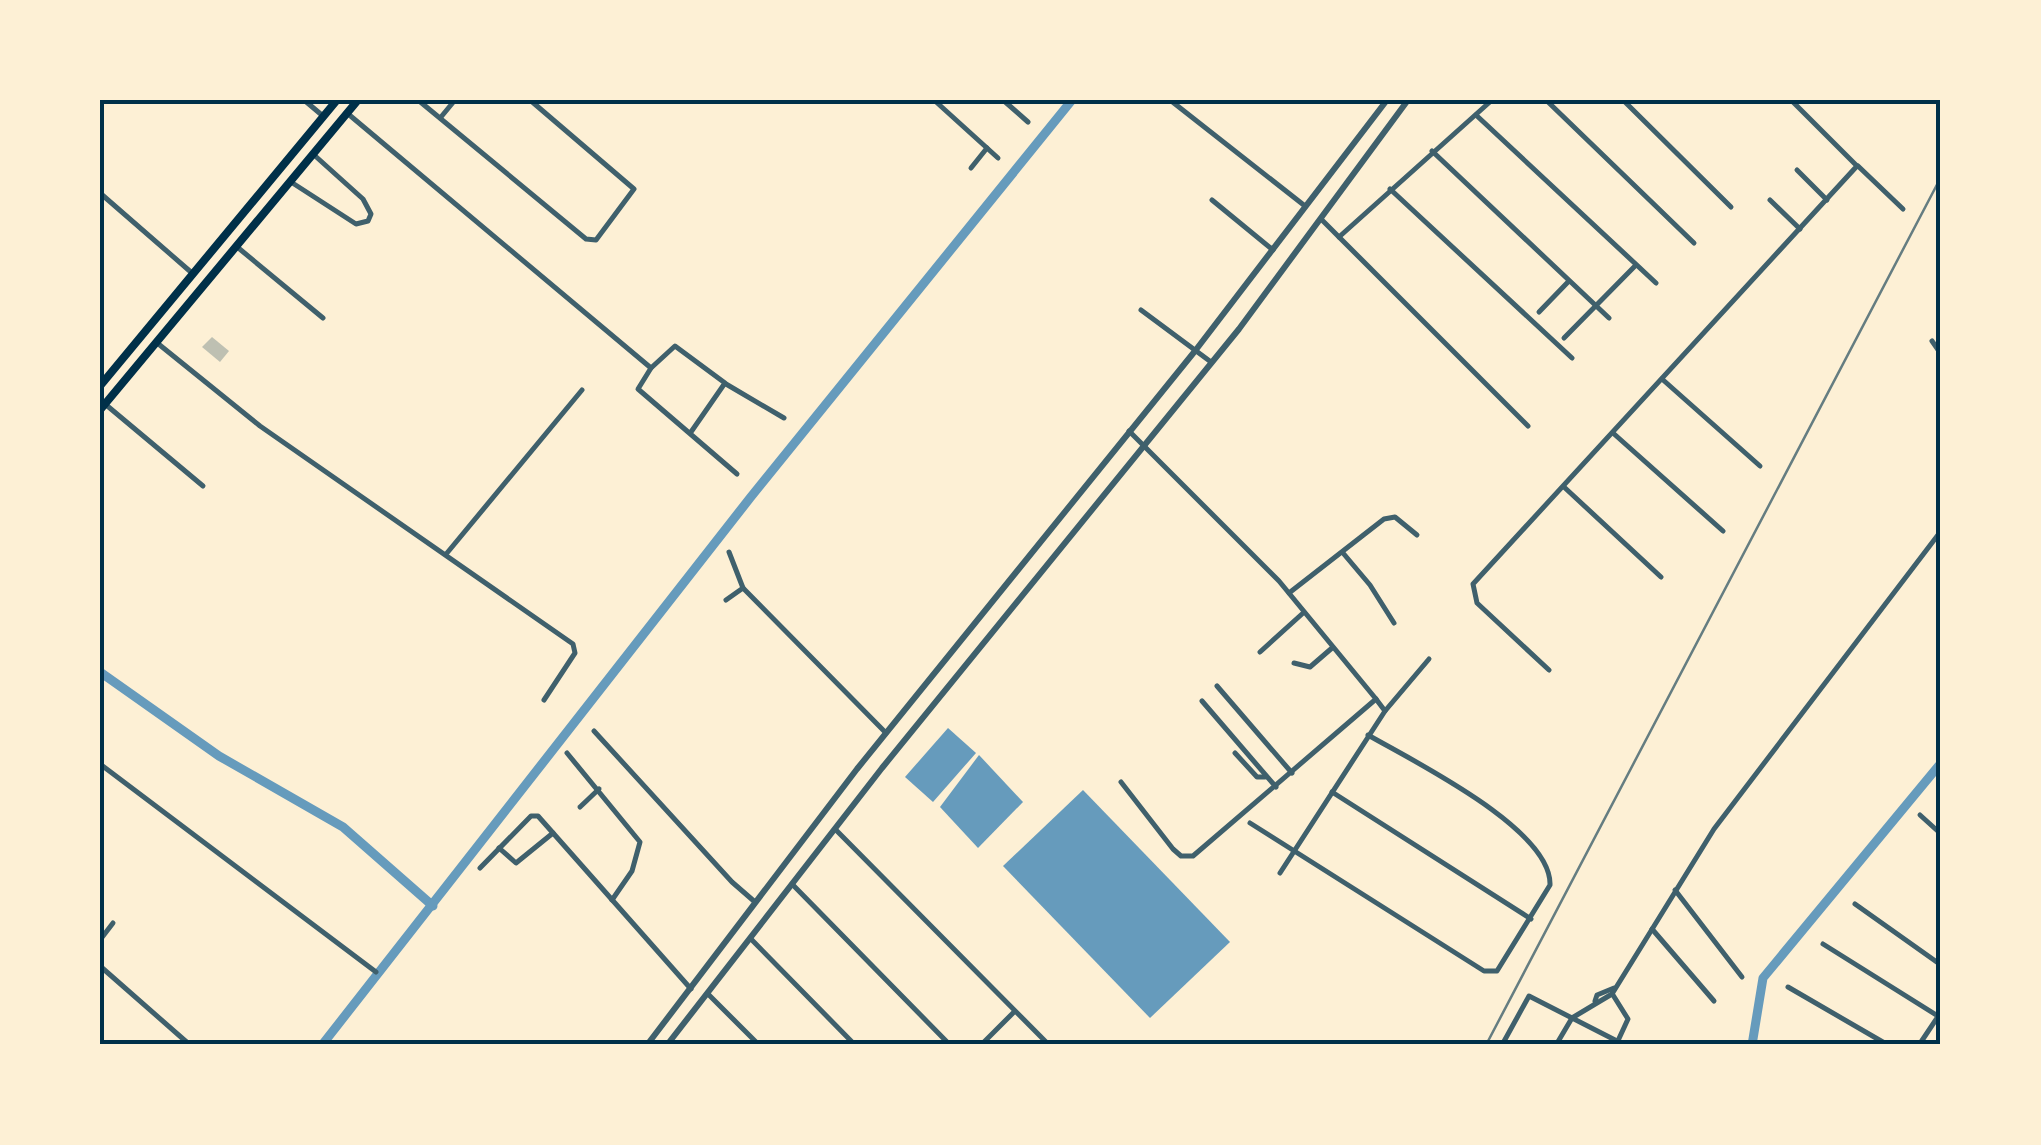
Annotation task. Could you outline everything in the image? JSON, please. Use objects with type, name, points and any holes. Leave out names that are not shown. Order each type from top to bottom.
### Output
[{"type":"main road","points":[[100,386],[336,100]]},
{"type":"main road","points":[[102,404],[358,100]]},
{"type":"main road","points":[[107,378],[110,386],[120,386]]},
{"type":"street","points":[[304,100],[323,116]]},
{"type":"street","points":[[418,100],[586,239],[599,237],[634,194],[632,187],[530,100]]},
{"type":"street","points":[[440,118],[456,100]]},
{"type":"street","points":[[936,100],[998,158]]},
{"type":"street","points":[[1004,100],[1028,122]]},
{"type":"street","points":[[1170,100],[1306,207]]},
{"type":"street","points":[[647,1045],[886,733],[1195,352],[1387,100]]},
{"type":"street","points":[[667,1045],[835,829],[1212,362],[1408,100]]},
{"type":"street","points":[[1339,236],[1492,100]]},
{"type":"street","points":[[1546,100],[1694,243]]},
{"type":"street","points":[[1623,100],[1731,207]]},
{"type":"street","points":[[1791,100],[1903,209]]},
{"type":"street","points":[[347,113],[651,368]]},
{"type":"street","points":[[1476,115],[1656,283]]},
{"type":"street","points":[[971,168],[987,148]]},
{"type":"street","points":[[1432,151],[1608,318]]},
{"type":"street","points":[[290,182],[356,224],[368,221],[371,214],[363,199],[313,154]]},
{"type":"street","points":[[1550,670],[1477,603],[1473,584],[1857,166]]},
{"type":"street","points":[[1798,170],[1828,200]]},
{"type":"street","points":[[1390,189],[1572,358]]},
{"type":"street","points":[[100,193],[192,274]]},
{"type":"street","points":[[1212,200],[1273,250]]},
{"type":"street","points":[[1770,200],[1801,229]]},
{"type":"street","points":[[1321,219],[1528,426]]},
{"type":"street","points":[[236,246],[322,318]]},
{"type":"street","points":[[1564,338],[1636,265]]},
{"type":"street","points":[[1539,312],[1568,281]]},
{"type":"street","points":[[1142,310],[1212,362]]},
{"type":"street","points":[[156,342],[260,426],[575,648],[544,700]]},
{"type":"street","points":[[1932,342],[1941,354]]},
{"type":"street","points":[[737,474],[640,392],[651,368],[671,347],[678,346],[725,383],[784,418]]},
{"type":"street","points":[[1662,379],[1760,466]]},
{"type":"street","points":[[691,432],[725,383]]},
{"type":"street","points":[[446,554],[582,390]]},
{"type":"street","points":[[102,404],[203,486]]},
{"type":"street","points":[[1130,431],[1289,593],[1385,710]]},
{"type":"street","points":[[1614,433],[1722,531]]},
{"type":"street","points":[[1563,486],[1661,577]]},
{"type":"street","points":[[1289,593],[1389,517],[1399,519],[1417,534]]},
{"type":"street","points":[[1556,1045],[1572,1018],[1614,990],[1622,980],[1714,830],[1941,531]]},
{"type":"street","points":[[730,552],[743,588],[886,733]]},
{"type":"street","points":[[1342,552],[1370,585],[1394,623]]},
{"type":"street","points":[[726,600],[743,588]]},
{"type":"street","points":[[1260,652],[1303,613]]},
{"type":"street","points":[[1294,663],[1310,667],[1332,648]]},
{"type":"street","points":[[1280,873],[1368,734],[1429,659]]},
{"type":"street","points":[[1217,686],[1292,773]]},
{"type":"street","points":[[1121,782],[1173,849],[1187,857],[1200,852],[1376,699]]},
{"type":"street","points":[[1202,701],[1276,787]]},
{"type":"street","points":[[594,731],[732,882],[756,902]]},
{"type":"street","points":[[1250,823],[1484,971],[1502,967],[1550,885],[1551,876],[1532,842],[1454,786],[1368,734]]},
{"type":"street","points":[[567,753],[640,842],[632,871],[612,900]]},
{"type":"street","points":[[1235,753],[1259,779],[1266,777]]},
{"type":"street","points":[[100,764],[374,971]]},
{"type":"street","points":[[580,807],[599,790]]},
{"type":"street","points":[[1332,792],[1530,919]]},
{"type":"street","points":[[1920,815],[1941,834]]},
{"type":"street","points":[[480,868],[531,816],[538,816],[691,989]]},
{"type":"street","points":[[835,829],[1049,1045]]},
{"type":"street","points":[[499,848],[516,863],[554,832]]},
{"type":"street","points":[[792,884],[950,1045]]},
{"type":"street","points":[[1676,890],[1742,977]]},
{"type":"street","points":[[1855,904],[1941,965]]},
{"type":"street","points":[[100,940],[113,923]]},
{"type":"street","points":[[1652,929],[1714,1001]]},
{"type":"street","points":[[750,939],[854,1045]]},
{"type":"street","points":[[1823,944],[1940,1014],[1919,1045]]},
{"type":"street","points":[[100,966],[190,1045]]},
{"type":"street","points":[[1788,987],[1888,1045]]},
{"type":"street","points":[[1502,1045],[1529,996],[1616,1043],[1628,1019],[1614,990]]},
{"type":"street","points":[[708,994],[760,1045]]},
{"type":"street","points":[[980,1045],[1015,1011]]},
{"type":"water","points":[[948,728],[976,753],[933,802],[905,777]]},
{"type":"water","points":[[979,755],[1023,802],[978,848],[940,807]]},
{"type":"water","points":[[1083,790],[1230,942],[1150,1018],[1003,866]]},
{"type":"building","points":[[212,337],[229,351],[220,362],[202,347]]},
{"type":"waterway","points":[[322,1045],[750,498],[1072,100]]},
{"type":"waterway","points":[[100,672],[219,756],[343,827],[433,906]]},
{"type":"waterway","points":[[1752,1045],[1763,978],[1941,763]]},
{"type":"railway","points":[[1486,1045],[1941,177]]}]
